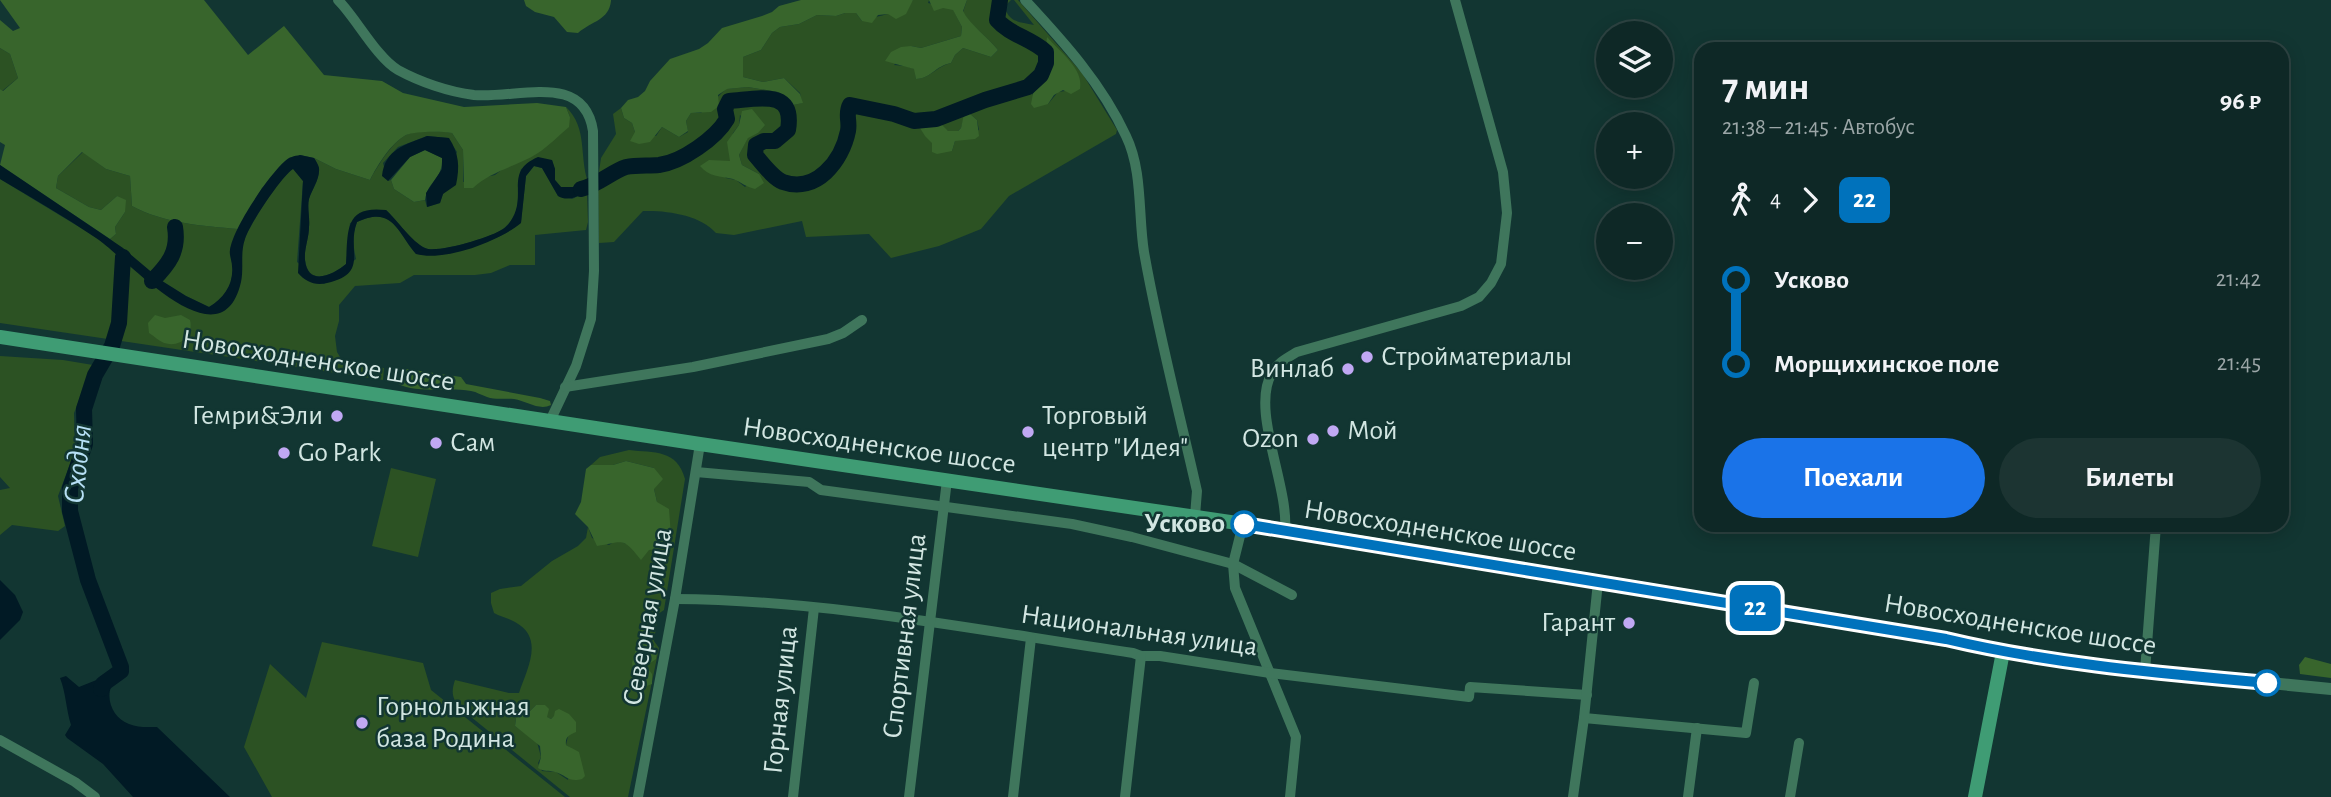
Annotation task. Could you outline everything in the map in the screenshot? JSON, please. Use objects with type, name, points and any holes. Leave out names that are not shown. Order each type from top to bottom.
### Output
[{"type":"main road","name":"Новосходненское шоссе","points":[[0,337],[700,444],[1195,516],[1946,639],[2003,652]]},
{"type":"main road","points":[[1975,797],[2003,652]]},
{"type":"street","points":[[338,0],[387,62],[411,76],[455,92],[560,93],[584,106],[592,123],[594,271],[591,319],[576,366],[550,421]]},
{"type":"street","points":[[1026,0],[1068,46],[1098,87],[1128,141],[1136,177],[1146,262],[1197,491],[1195,516]]},
{"type":"street","points":[[1284,530],[1284,506],[1265,399],[1266,385],[1272,371],[1297,352],[1461,306],[1479,297],[1491,283],[1501,264],[1507,213],[1503,172],[1455,0]]},
{"type":"street","points":[[565,387],[693,367],[828,339],[862,320]]},
{"type":"street","name":"Северная улица","points":[[638,797],[675,599],[700,444]]},
{"type":"street","points":[[696,472],[808,482],[821,490],[1072,524],[1233,564],[1292,595]]},
{"type":"street","name":"Спортивная улица","points":[[909,797],[947,480]]},
{"type":"street","points":[[1243,524],[1233,564],[1236,588],[1296,737],[1290,797]]},
{"type":"street","points":[[2145,671],[2155,532]]},
{"type":"street","points":[[1573,797],[1587,695],[1598,582]]},
{"type":"street","name":"Национальная улица","points":[[675,599],[756,601],[814,608],[1141,656],[1160,656],[1270,673],[1469,697],[1470,687],[1587,695]]},
{"type":"street","name":"Горная улица","points":[[793,797],[814,608]]},
{"type":"street","points":[[1013,797],[1031,638]]},
{"type":"street","name":"Новосходненское шоссе","points":[[2003,652],[2145,671],[2331,689]]},
{"type":"street","points":[[1125,797],[1141,656]]},
{"type":"street","points":[[1584,718],[1746,733],[1754,683]]},
{"type":"street","points":[[1688,797],[1697,728]]},
{"type":"street","points":[[0,740],[75,782],[95,797]]},
{"type":"street","points":[[1790,797],[1799,743]]},
{"type":"green space","points":[[0,0],[204,0],[248,55],[284,26],[324,75],[382,81],[403,93],[464,107],[537,103],[566,107],[570,117],[569,127],[538,153],[488,177],[473,188],[464,188],[463,150],[452,133],[406,135],[390,149],[370,180],[300,155],[262,188],[238,229],[197,225],[144,212],[132,206],[130,176],[106,169],[82,152],[58,176],[56,188],[89,207],[101,210],[117,196],[126,200],[125,212],[115,227],[116,234],[110,239],[0,165],[5,145],[0,142],[0,89],[3,91],[18,78],[10,54],[0,48],[0,20],[13,31],[20,28]]},
{"type":"green space","points":[[524,0],[611,1],[603,16],[578,33],[567,32],[554,17],[535,12],[526,6]]},
{"type":"green space","points":[[801,0],[913,0],[906,14],[896,19],[888,14],[878,15],[872,23],[862,21],[856,13],[845,13],[836,16],[817,15],[799,24],[780,27],[772,33],[761,50],[743,57],[743,77],[763,82],[784,78],[800,94],[803,103],[793,105],[778,92],[748,87],[727,89],[718,95],[719,106],[711,112],[691,113],[686,121],[688,131],[679,137],[662,127],[650,142],[639,144],[630,141],[635,132],[632,123],[624,118],[621,108],[628,100],[645,91],[650,81],[670,59],[699,49],[722,28]]},
{"type":"green space","points":[[913,0],[929,0],[928,3],[953,9],[962,27],[961,36],[921,48],[911,46],[894,65],[915,69],[916,79],[951,63],[963,48],[991,57],[998,50],[966,17],[963,12],[967,0],[1011,0],[1004,7],[1010,16],[1016,21],[1034,25],[1014,0],[1018,0],[1082,73],[1117,130],[1116,134],[1009,196],[981,229],[939,246],[891,258],[869,234],[806,237],[802,221],[734,235],[716,233],[702,222],[682,215],[652,211],[643,211],[614,242],[599,243],[598,178],[601,158],[616,134],[613,114],[621,108],[624,118],[632,123],[635,132],[656,136],[662,127],[679,137],[688,132],[686,121],[691,113],[701,113],[726,89],[748,87],[778,92],[793,105],[802,103],[800,93],[784,78],[763,82],[743,77],[743,57],[761,50],[772,33],[780,27],[799,24],[817,15],[856,13],[862,21],[908,5]],"holes":[[[1049,50],[1080,89],[1058,92],[1048,104],[1032,94],[1050,66],[1052,54]],[[969,113],[977,120],[979,130],[955,141],[952,151],[933,142],[929,123],[948,131],[958,131],[965,114]],[[740,115],[758,133],[748,137],[739,155],[742,165],[759,174],[745,187],[736,180],[726,178],[709,161],[730,161],[733,133],[739,125]]]},
{"type":"green space","points":[[929,0],[967,0],[963,11],[966,16],[998,50],[991,57],[963,48],[951,63],[916,79],[914,69],[885,61],[891,52],[901,47],[921,48],[961,36],[962,27],[953,10],[943,8],[934,11]]},
{"type":"green space","points":[[1047,37],[1075,68],[1080,89],[1071,94],[1063,90],[1054,95],[1048,104],[1034,108],[1031,104],[1034,89],[1045,78],[1052,59],[1046,45]]},
{"type":"green space","points":[[0,48],[10,54],[18,78],[2,91],[0,89]]},
{"type":"green space","points":[[566,107],[573,115],[580,133],[588,182],[573,187],[561,187],[555,180],[552,160],[521,169],[516,211],[506,226],[477,240],[440,249],[420,245],[386,210],[350,223],[346,264],[341,268],[328,275],[316,276],[307,268],[305,256],[309,231],[308,202],[319,172],[314,158],[336,169],[370,180],[390,149],[406,135],[436,131],[452,133],[463,150],[463,182],[495,175],[570,117]],"holes":[[[427,136],[448,138],[457,152],[440,203],[427,207],[425,200],[414,202],[394,189],[391,180],[388,181],[383,163],[398,147]]]},
{"type":"green space","points":[[752,109],[765,125],[758,133],[748,138],[739,155],[742,165],[759,174],[764,183],[755,189],[733,179],[711,174],[700,166],[709,160],[730,161],[727,142],[739,125],[742,111]]},
{"type":"green space","points":[[969,113],[977,120],[979,136],[975,139],[955,141],[952,151],[937,154],[932,152],[932,143],[920,128],[924,124],[940,123],[948,131],[958,131],[964,114]]},
{"type":"green space","points":[[425,150],[442,158],[442,165],[425,200],[414,202],[394,189],[391,180],[410,157]]},
{"type":"green space","points":[[83,152],[106,169],[130,176],[132,206],[144,212],[197,225],[238,229],[230,250],[233,270],[230,285],[221,300],[209,307],[186,296],[162,281],[110,239],[116,234],[115,227],[125,212],[117,196],[101,210],[89,207],[56,188],[58,176]]},
{"type":"green space","points":[[534,166],[542,168],[558,196],[572,199],[587,192],[586,230],[535,235],[535,265],[510,265],[491,273],[475,275],[414,275],[400,283],[355,286],[339,305],[335,336],[337,352],[343,362],[384,368],[383,380],[0,323],[0,179],[99,239],[152,284],[210,314],[241,280],[241,252],[246,236],[267,200],[293,168],[303,181],[297,262],[324,284],[356,259],[355,227],[357,222],[369,218],[379,217],[393,223],[416,254],[472,246],[510,231],[521,222],[526,176]]},
{"type":"green space","points":[[155,315],[165,318],[181,315],[190,320],[188,336],[175,344],[160,341],[149,333],[148,323]]},
{"type":"green space","points":[[0,356],[93,365],[74,413],[75,451],[58,496],[65,526],[58,531],[12,525],[0,535],[0,490],[10,488],[0,477]]},
{"type":"green space","points":[[400,368],[461,377],[466,384],[540,398],[550,401],[551,405],[537,406],[514,399],[490,398],[473,391],[409,388],[391,380],[388,372]]},
{"type":"green space","points":[[629,450],[663,454],[676,462],[685,479],[664,610],[658,614],[654,641],[659,648],[628,797],[570,797],[460,708],[454,698],[453,688],[455,680],[519,693],[532,645],[524,629],[494,613],[491,593],[521,586],[552,561],[578,546],[586,538],[588,527],[592,538],[609,545],[617,540],[629,545],[657,502],[654,468],[626,461],[613,465],[591,465],[600,457]],"holes":[[[536,705],[545,705],[546,717],[551,719],[555,716],[568,736],[566,745],[571,748],[568,780],[556,772],[542,771],[538,763],[541,757],[537,742],[515,726],[516,718]]]},
{"type":"green space","points":[[626,461],[654,468],[663,479],[654,489],[657,502],[669,509],[671,536],[663,548],[649,550],[641,560],[622,542],[597,546],[588,527],[575,514],[581,502],[586,469],[591,465],[613,465]]},
{"type":"green space","points":[[391,468],[436,479],[418,557],[372,546]]},
{"type":"green space","points":[[642,627],[651,630],[649,639],[657,650],[656,659],[646,666],[652,674],[652,684],[644,687],[635,677],[632,663]]},
{"type":"green space","name":"Горнолыжная база Родина","points":[[322,642],[423,663],[431,690],[565,797],[272,797],[244,747],[270,664],[306,698]]},
{"type":"green space","points":[[2305,657],[2331,664],[2331,678],[2300,674],[2299,665]]},
{"type":"green space","points":[[536,705],[545,705],[549,709],[547,717],[551,719],[559,709],[569,714],[576,722],[576,732],[568,737],[566,745],[579,752],[585,776],[582,779],[571,779],[538,768],[540,746],[515,726],[516,718]]},
{"type":"water","points":[[427,136],[449,138],[457,155],[458,166],[456,185],[443,194],[440,203],[427,207],[426,193],[442,169],[442,158],[425,150],[410,157],[388,181],[382,176],[387,160],[397,149]]},
{"type":"water","points":[[300,155],[314,158],[319,168],[308,202],[309,231],[305,256],[307,268],[316,276],[328,275],[346,264],[348,231],[355,216],[362,212],[386,210],[415,241],[431,249],[464,244],[497,232],[506,227],[513,217],[522,169],[538,157],[552,160],[555,180],[561,187],[573,187],[588,182],[587,192],[577,197],[562,198],[558,196],[542,168],[534,166],[526,176],[521,223],[486,243],[442,255],[416,254],[393,223],[386,219],[369,218],[357,222],[354,233],[354,260],[348,273],[340,279],[315,284],[298,273],[303,181],[293,169],[274,191],[248,232],[243,250],[241,282],[230,306],[214,314],[195,311],[173,300],[96,238],[0,179],[0,165],[123,248],[162,281],[209,307],[230,285],[230,250],[244,216],[278,168],[288,159]]},
{"type":"water","points":[[0,580],[15,595],[23,612],[20,620],[0,640]]},
{"type":"water","points":[[114,673],[117,679],[112,684],[109,697],[117,716],[132,725],[157,727],[230,797],[133,797],[103,764],[67,738],[65,735],[71,725],[60,678],[66,676],[79,687]]},
{"type":"waterway","points":[[581,189],[626,167],[659,165],[688,154],[722,126],[727,119],[725,109],[729,101],[772,99],[786,107],[789,117],[788,130],[775,141],[764,141],[756,145],[755,155],[776,177],[783,182],[795,184],[816,179],[826,172],[840,153],[848,131],[850,105],[914,121],[936,119],[1028,87],[1041,75],[1046,63],[1046,52],[997,20],[1000,0]]},
{"type":"waterway","points":[[152,281],[174,250],[175,227]]},
{"type":"waterway","name":"Сходня","points":[[101,689],[103,684],[121,671],[121,667],[88,580],[70,511],[70,488],[85,444],[84,409],[95,375],[112,346],[119,323],[123,257]]},
{"type":"bus line","name":"22","points":[[1244,524],[1946,639],[2003,652],[2145,671],[2267,683]]},
{"type":"place","name":"Стройматериалы","points":[[1367,357]]},
{"type":"place","name":"Винлаб","points":[[1348,369]]},
{"type":"place","name":"Гемри&Эли","points":[[337,416]]},
{"type":"place","name":"Мой","points":[[1333,431]]},
{"type":"place","name":"Торговый центр \"Идея\"","points":[[1028,432]]},
{"type":"place","name":"Ozon","points":[[1313,439]]},
{"type":"place","name":"Сам","points":[[436,443]]},
{"type":"place","name":"Go Park","points":[[284,453]]},
{"type":"place","name":"Усково","points":[[1244,524]]},
{"type":"place","name":"Гарант","points":[[1629,623]]},
{"type":"place","name":"Горнолыжная база Родина","points":[[362,723]]}]
